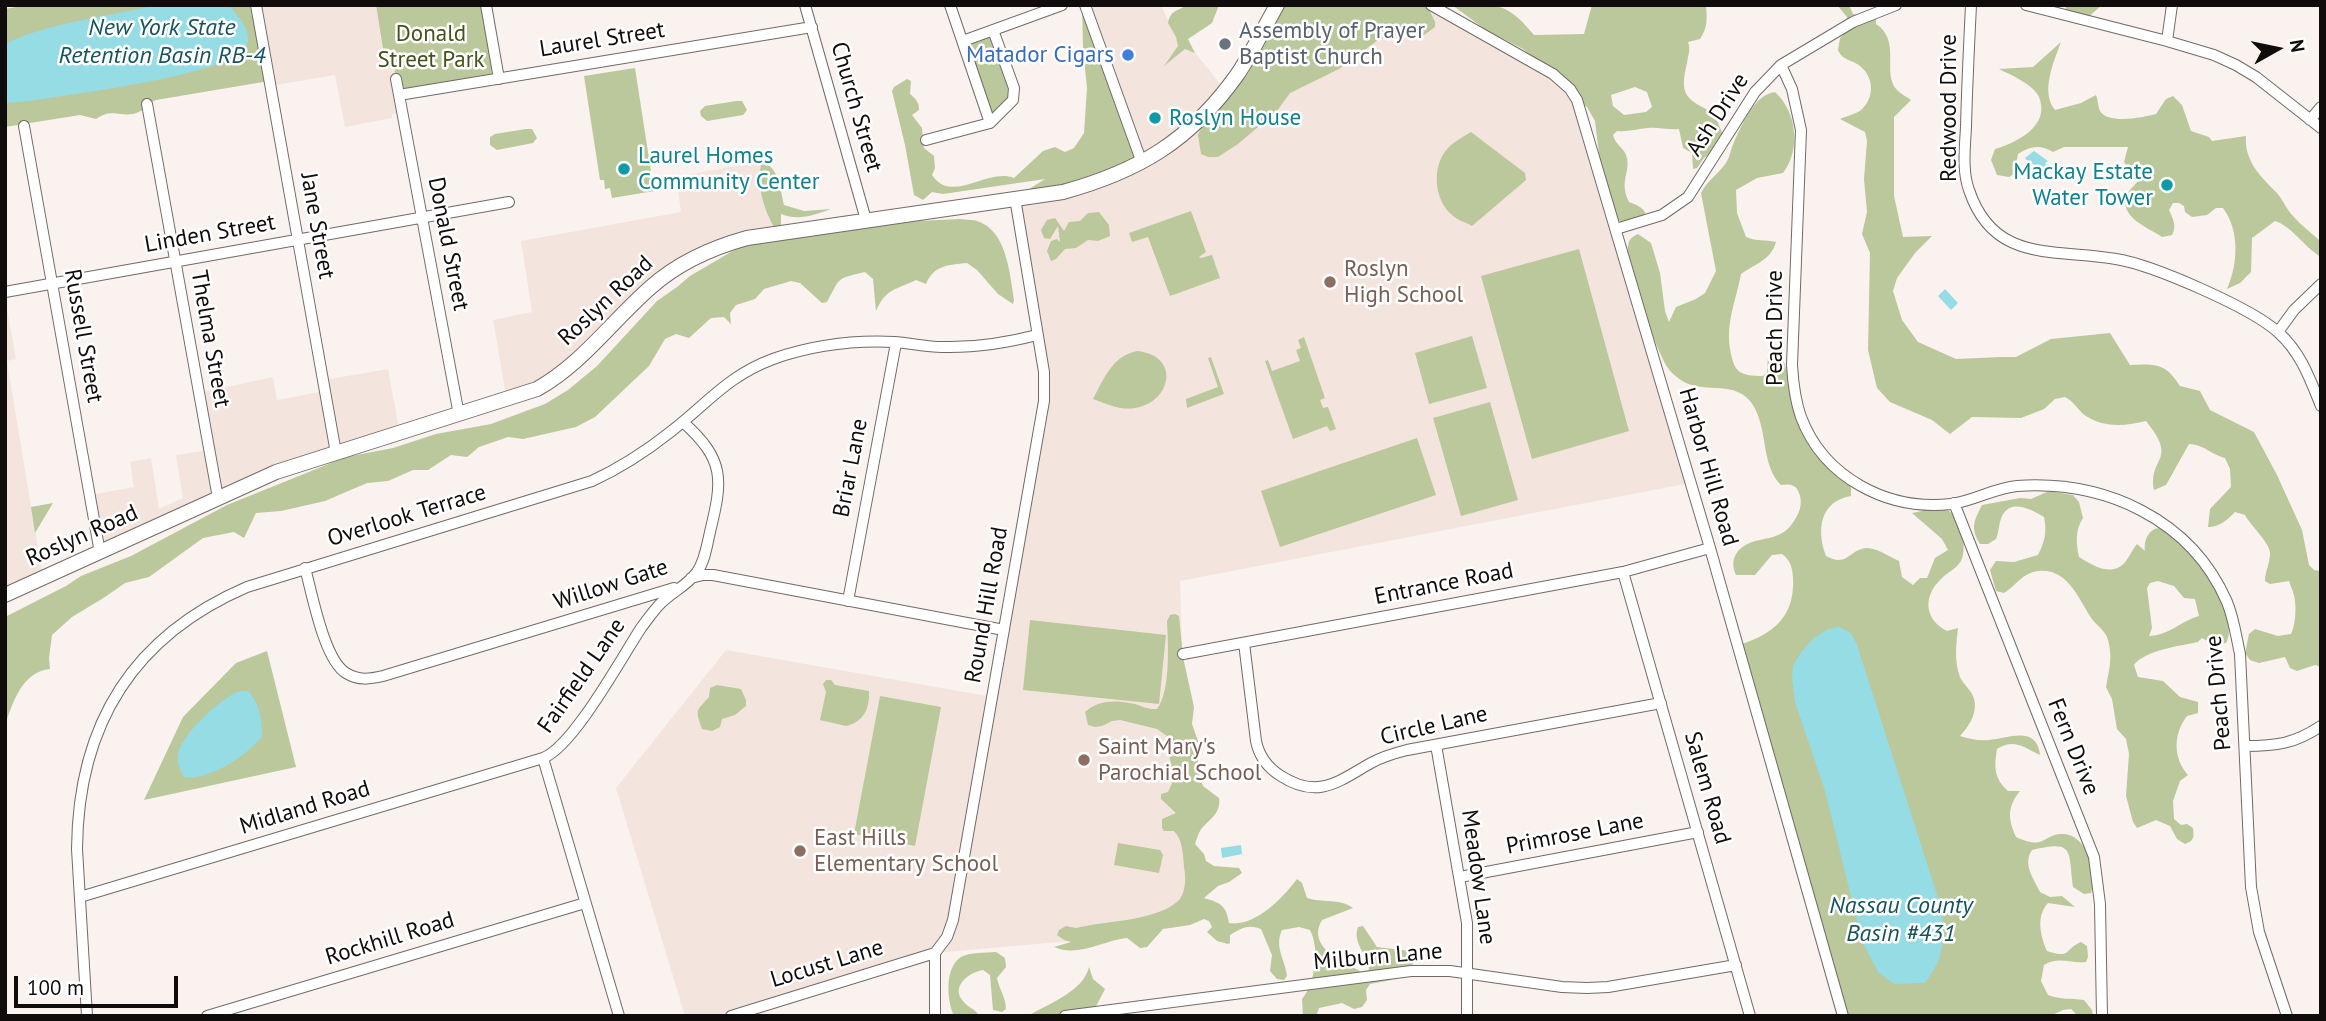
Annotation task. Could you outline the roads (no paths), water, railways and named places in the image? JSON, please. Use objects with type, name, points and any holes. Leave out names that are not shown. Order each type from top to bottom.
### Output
[{"type":"main road","name":"Roslyn Road","points":[[5,595],[276,472],[522,396],[550,382],[579,358],[651,287],[682,264],[705,252],[747,238],[1062,192],[1104,180],[1142,163],[1184,134],[1213,106],[1238,74],[1277,5]]},
{"type":"street","name":"Jane Street","points":[[256,5],[336,453]]},
{"type":"street","points":[[486,5],[499,79]]},
{"type":"street","name":"Church Street","points":[[806,5],[866,220]]},
{"type":"street","points":[[950,5],[990,123]]},
{"type":"street","points":[[963,41],[1062,5]]},
{"type":"street","points":[[1085,5],[1142,163]]},
{"type":"street","name":"Harbor Hill Road","points":[[1431,5],[1553,75],[1570,89],[1581,111],[1710,548],[1843,1016]]},
{"type":"street","name":"Ash Drive","points":[[1616,229],[1662,215],[1688,197],[1755,92],[1781,65],[1853,22],[1896,5]]},
{"type":"street","name":"Redwood Drive","points":[[1971,5],[1966,178],[1973,201],[1993,230],[2014,244],[2038,252],[2104,257],[2142,266],[2243,309],[2278,332],[2299,356],[2321,406]]},
{"type":"street","points":[[2026,5],[2167,41],[2236,65],[2321,128]]},
{"type":"street","points":[[2167,41],[2172,5]]},
{"type":"street","name":"Laurel Street","points":[[399,95],[811,27]]},
{"type":"street","points":[[926,140],[990,123],[1009,105],[1014,95],[993,30]]},
{"type":"street","name":"Peach Drive","points":[[1781,65],[1793,89],[1801,130],[1791,365],[1794,393],[1809,435],[1823,455],[1841,473],[1887,499],[1904,503],[1954,503],[2016,486],[2040,486],[2105,496],[2131,505],[2181,535],[2216,579],[2233,618],[2240,654],[2253,898],[2259,932],[2287,1016]]},
{"type":"street","name":"Donald Street","points":[[396,79],[459,415]]},
{"type":"street","name":"Thelma Street","points":[[146,104],[218,498]]},
{"type":"street","points":[[2311,120],[2321,107]]},
{"type":"street","name":"Russell Street","points":[[24,126],[100,553]]},
{"type":"street","name":"Round Hill Road","points":[[935,1016],[935,953],[947,937],[953,920],[1044,401],[1044,372],[1015,198]]},
{"type":"street","name":"Linden Street","points":[[5,292],[509,202]]},
{"type":"street","points":[[2278,332],[2294,310],[2321,285]]},
{"type":"street","name":"Overlook Terrace","points":[[87,1016],[77,823],[83,775],[98,730],[125,682],[162,639],[202,608],[247,587],[305,568],[592,481],[625,465],[683,422],[724,385],[774,359],[810,348],[844,342],[896,342],[954,347],[1011,341],[1037,335]]},
{"type":"street","name":"Briar Lane","points":[[848,601],[896,342]]},
{"type":"street","name":"Fairfield Lane","points":[[619,1016],[543,758],[554,752],[572,733],[617,669],[642,626],[661,603],[694,576],[702,564],[717,502],[718,486],[714,461],[709,450],[683,422]]},
{"type":"street","name":"Fern Drive","points":[[1954,503],[2094,857],[2100,904],[2102,1016]]},
{"type":"street","name":"Entrance Road","points":[[1184,654],[1623,572],[1710,548]]},
{"type":"street","name":"Willow Gate","points":[[305,568],[332,657],[346,673],[368,679],[674,589],[694,576],[713,575],[1004,630]]},
{"type":"street","name":"Salem Road","points":[[1623,572],[1750,1016]]},
{"type":"street","name":"Circle Lane","points":[[1244,643],[1257,747],[1269,766],[1288,781],[1310,787],[1332,785],[1386,756],[1661,703]]},
{"type":"street","points":[[2245,746],[2281,746],[2306,736],[2321,726]]},
{"type":"street","name":"Meadow Lane","points":[[1436,745],[1467,923],[1467,1016]]},
{"type":"street","name":"Midland Road","points":[[80,897],[543,758]]},
{"type":"street","name":"Primrose Lane","points":[[1460,877],[1698,832]]},
{"type":"street","name":"Rockhill Road","points":[[213,1015],[585,903]]},
{"type":"street","name":"Locust Lane","points":[[731,1016],[935,953]]},
{"type":"street","name":"Milburn Lane","points":[[1065,1016],[1411,971],[1443,970],[1562,987],[1587,988],[1608,987],[1736,965]]},
{"type":"water","name":"New York State Retention Basin RB-4","points":[[158,5],[228,5],[246,30],[246,47],[234,57],[181,75],[110,89],[5,103],[5,44],[39,31]]},
{"type":"water","points":[[2034,151],[2048,161],[2042,170],[2038,170],[2025,158]]},
{"type":"water","points":[[1945,289],[1958,303],[1951,310],[1938,296]]},
{"type":"water","name":"Nassau County Basin #431","points":[[1839,627],[1851,633],[1857,645],[1941,907],[1942,947],[1932,974],[1925,983],[1894,984],[1878,972],[1862,941],[1825,791],[1795,702],[1793,666],[1801,652],[1814,638],[1828,629]]},
{"type":"water","points":[[239,691],[248,691],[258,707],[262,737],[247,752],[226,766],[204,775],[184,777],[178,755],[186,737],[212,709]]},
{"type":"water","points":[[1241,845],[1242,854],[1222,858],[1221,848]]},
{"type":"place","name":"Assembly of Prayer Baptist Church","points":[[1225,44]]},
{"type":"place","name":"Matador Cigars","points":[[1128,55]]},
{"type":"place","name":"Roslyn House","points":[[1155,118]]},
{"type":"place","name":"Laurel Homes Community Center","points":[[624,169]]},
{"type":"place","name":"Mackay Estate Water Tower","points":[[2167,185]]},
{"type":"place","name":"Roslyn High School","points":[[1330,282]]},
{"type":"place","name":"Saint Mary's Parochial School","points":[[1084,760]]},
{"type":"place","name":"East Hills Elementary School","points":[[800,851]]},
{"type":"park label","name":"Donald Street Park","points":[[431,47]]}]
